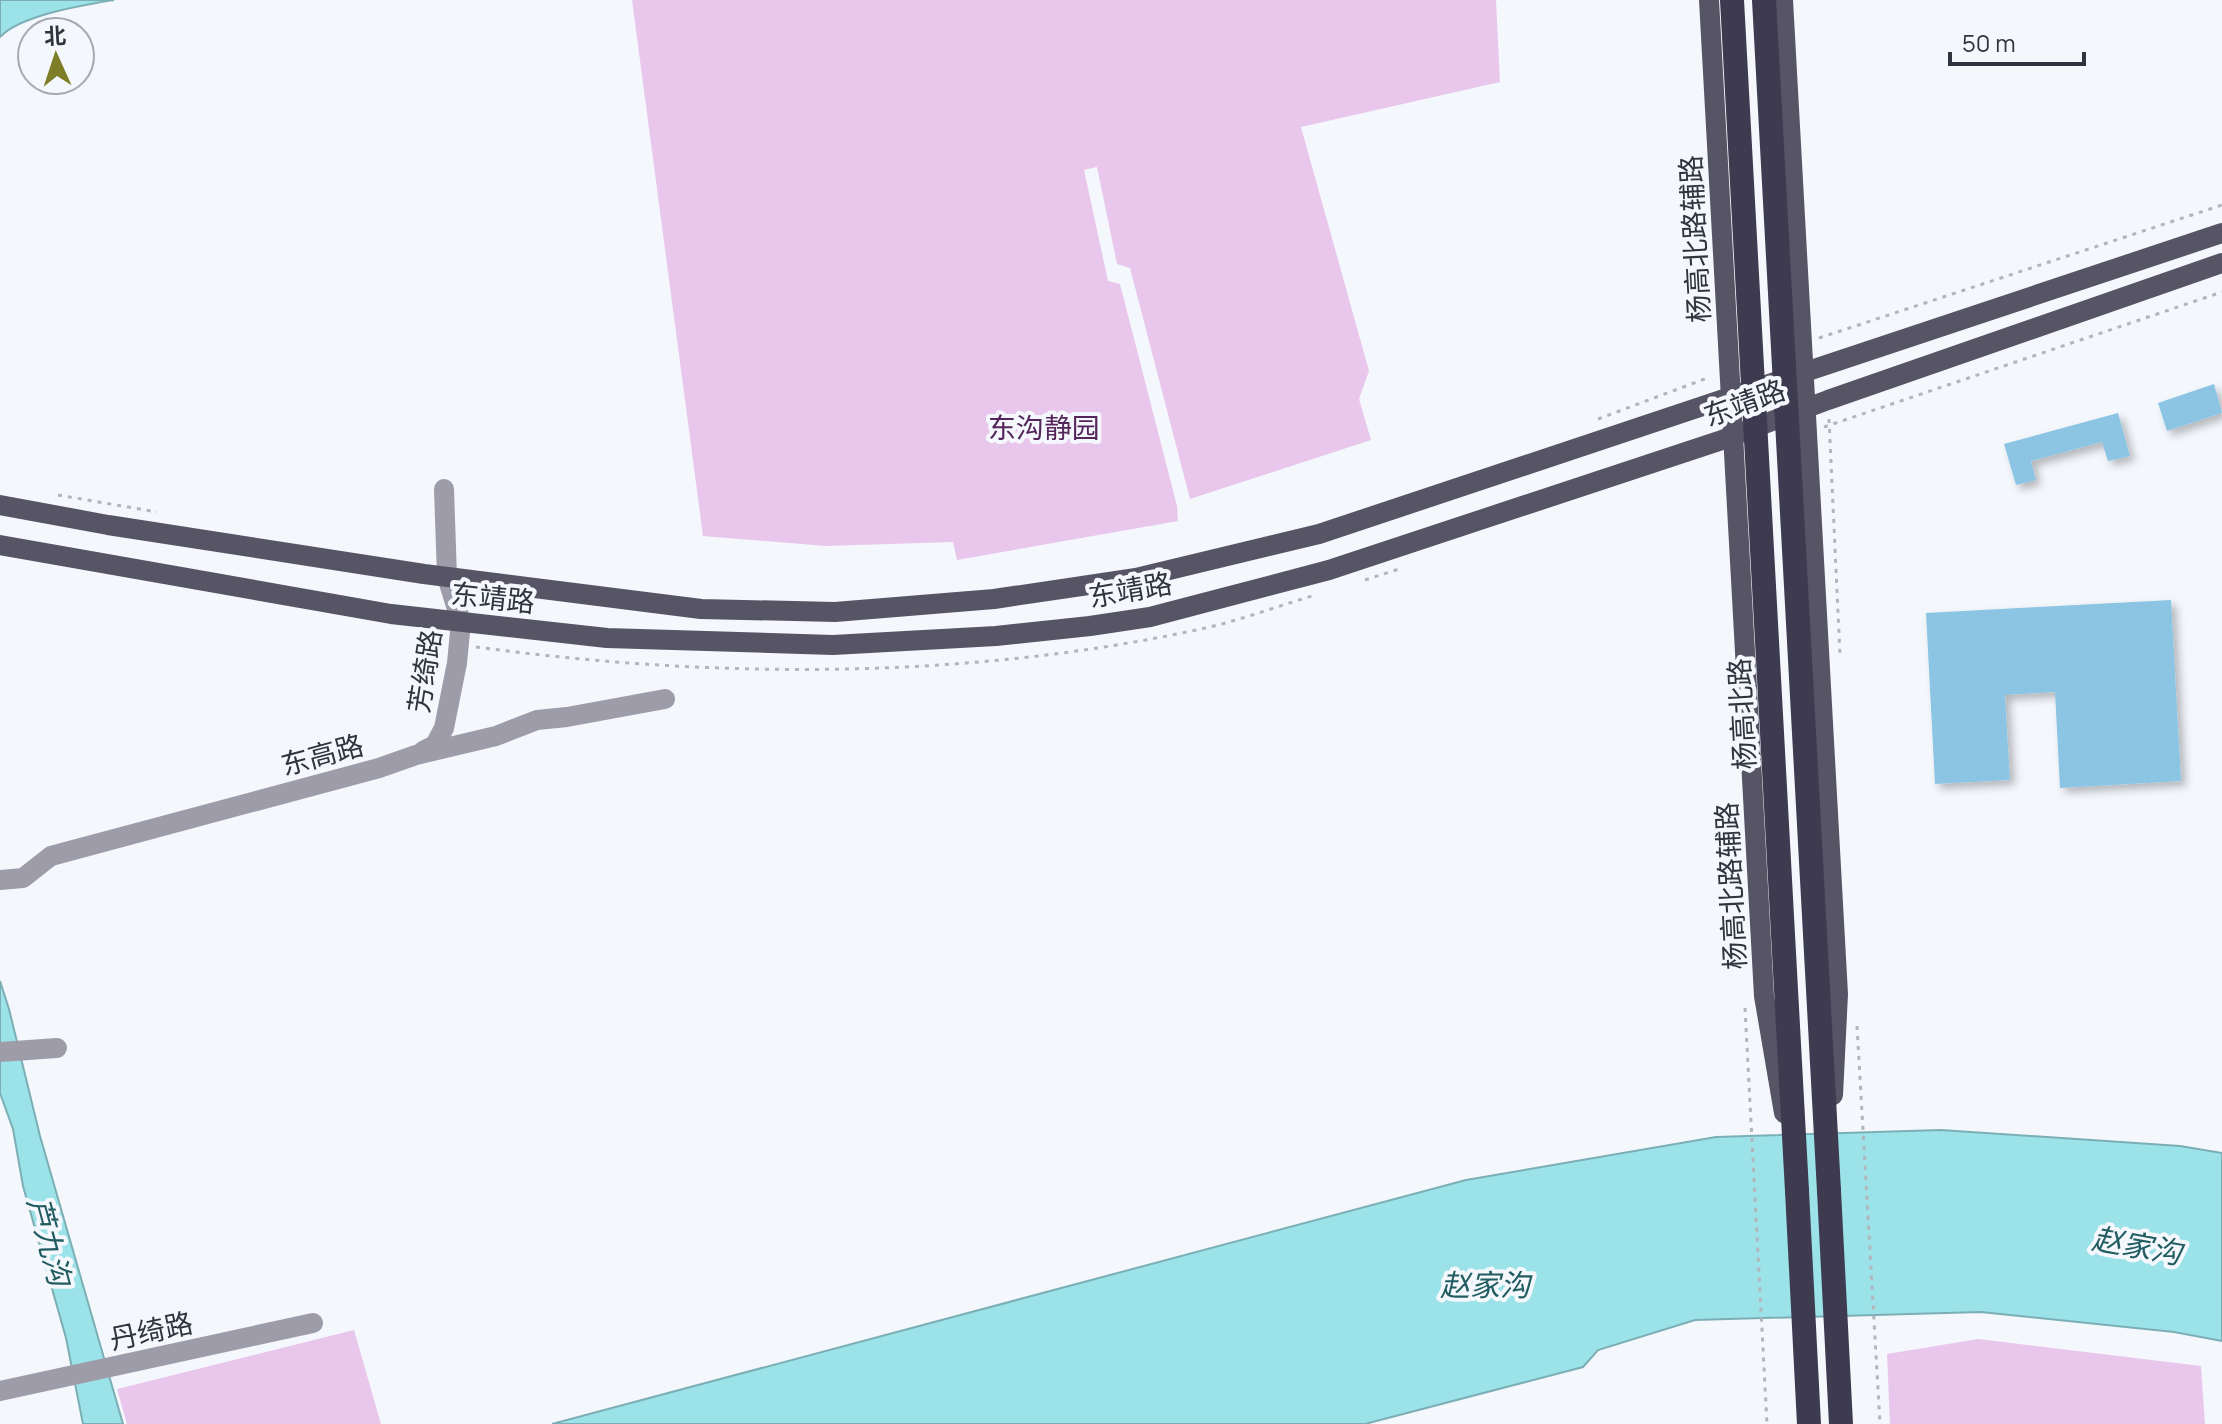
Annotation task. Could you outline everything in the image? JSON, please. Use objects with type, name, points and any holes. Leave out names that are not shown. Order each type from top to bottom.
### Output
[{"type":"highway","name":"杨高北路","points":[[1732,0],[1809,1424]]},
{"type":"highway","points":[[1764,0],[1841,1424]]},
{"type":"main road","name":"杨高北路辅路","points":[[1709,0],[1730,370],[1724,398],[1733,436],[1764,996],[1797,1191]]},
{"type":"main road","points":[[1783,0],[1838,994],[1829,1191]]},
{"type":"main road","name":"东靖路","points":[[1,505],[108,525],[447,577],[701,609],[835,612],[994,599],[1136,578],[1319,534],[2222,233]]},
{"type":"main road","name":"东靖路","points":[[2,545],[391,614],[607,638],[833,645],[996,636],[1135,619],[1329,570],[1733,436],[2222,263]]},
{"type":"street","name":"芳绮路","points":[[416,755],[435,745],[444,728],[459,645],[461,622],[447,577],[444,489]]},
{"type":"street","name":"东高路","points":[[0,880],[23,878],[51,856],[416,755],[496,736],[537,720],[665,699]]},
{"type":"street","points":[[0,1052],[57,1048]]},
{"type":"street","name":"丹绮路","points":[[0,1391],[313,1323]]},
{"type":"path","points":[[1802,345],[2222,205]]},
{"type":"path","points":[[1806,433],[2222,292]]},
{"type":"path","points":[[1591,422],[1730,370]]},
{"type":"path","points":[[49,493],[159,512]]},
{"type":"path","points":[[1357,582],[1402,568]]},
{"type":"path","points":[[417,637],[459,645],[680,668],[880,668],[1079,651],[1204,628],[1311,596]]},
{"type":"path","points":[[1745,1001],[1767,1424]]},
{"type":"path","points":[[1857,1025],[1880,1424]]},
{"type":"green space","name":"东沟静园","points":[[632,0],[1496,0],[1500,82],[1301,127],[1369,371],[1359,399],[1371,440],[1190,499],[1130,268],[1117,264],[1097,167],[1084,170],[1108,281],[1120,284],[1177,506],[1178,521],[957,560],[953,542],[826,546],[703,536]]},
{"type":"green space","points":[[354,1330],[381,1424],[127,1424],[117,1389]]},
{"type":"green space","points":[[1978,1339],[2201,1366],[2205,1424],[1890,1424],[1887,1354]]},
{"type":"water","points":[[0,0],[114,0],[41,16],[16,16],[16,26],[0,37]]},
{"type":"water","name":"芦九沟","points":[[0,981],[40,1136],[123,1424],[83,1424],[66,1338],[23,1186],[13,1129],[0,1093]]},
{"type":"water","name":"赵家沟","points":[[1941,1130],[2180,1146],[2222,1153],[2222,1341],[2174,1332],[1981,1312],[1695,1320],[1598,1350],[1583,1367],[1365,1424],[552,1424],[1466,1180],[1716,1137]]},
{"type":"building","points":[[2214,384],[2222,413],[2167,431],[2158,403]]},
{"type":"building","points":[[2118,413],[2130,456],[2108,461],[2102,442],[2031,461],[2036,480],[2016,485],[2004,444]]},
{"type":"building","points":[[2171,600],[2181,781],[2060,788],[2055,692],[2005,695],[2010,780],[1935,784],[1926,613]]}]
